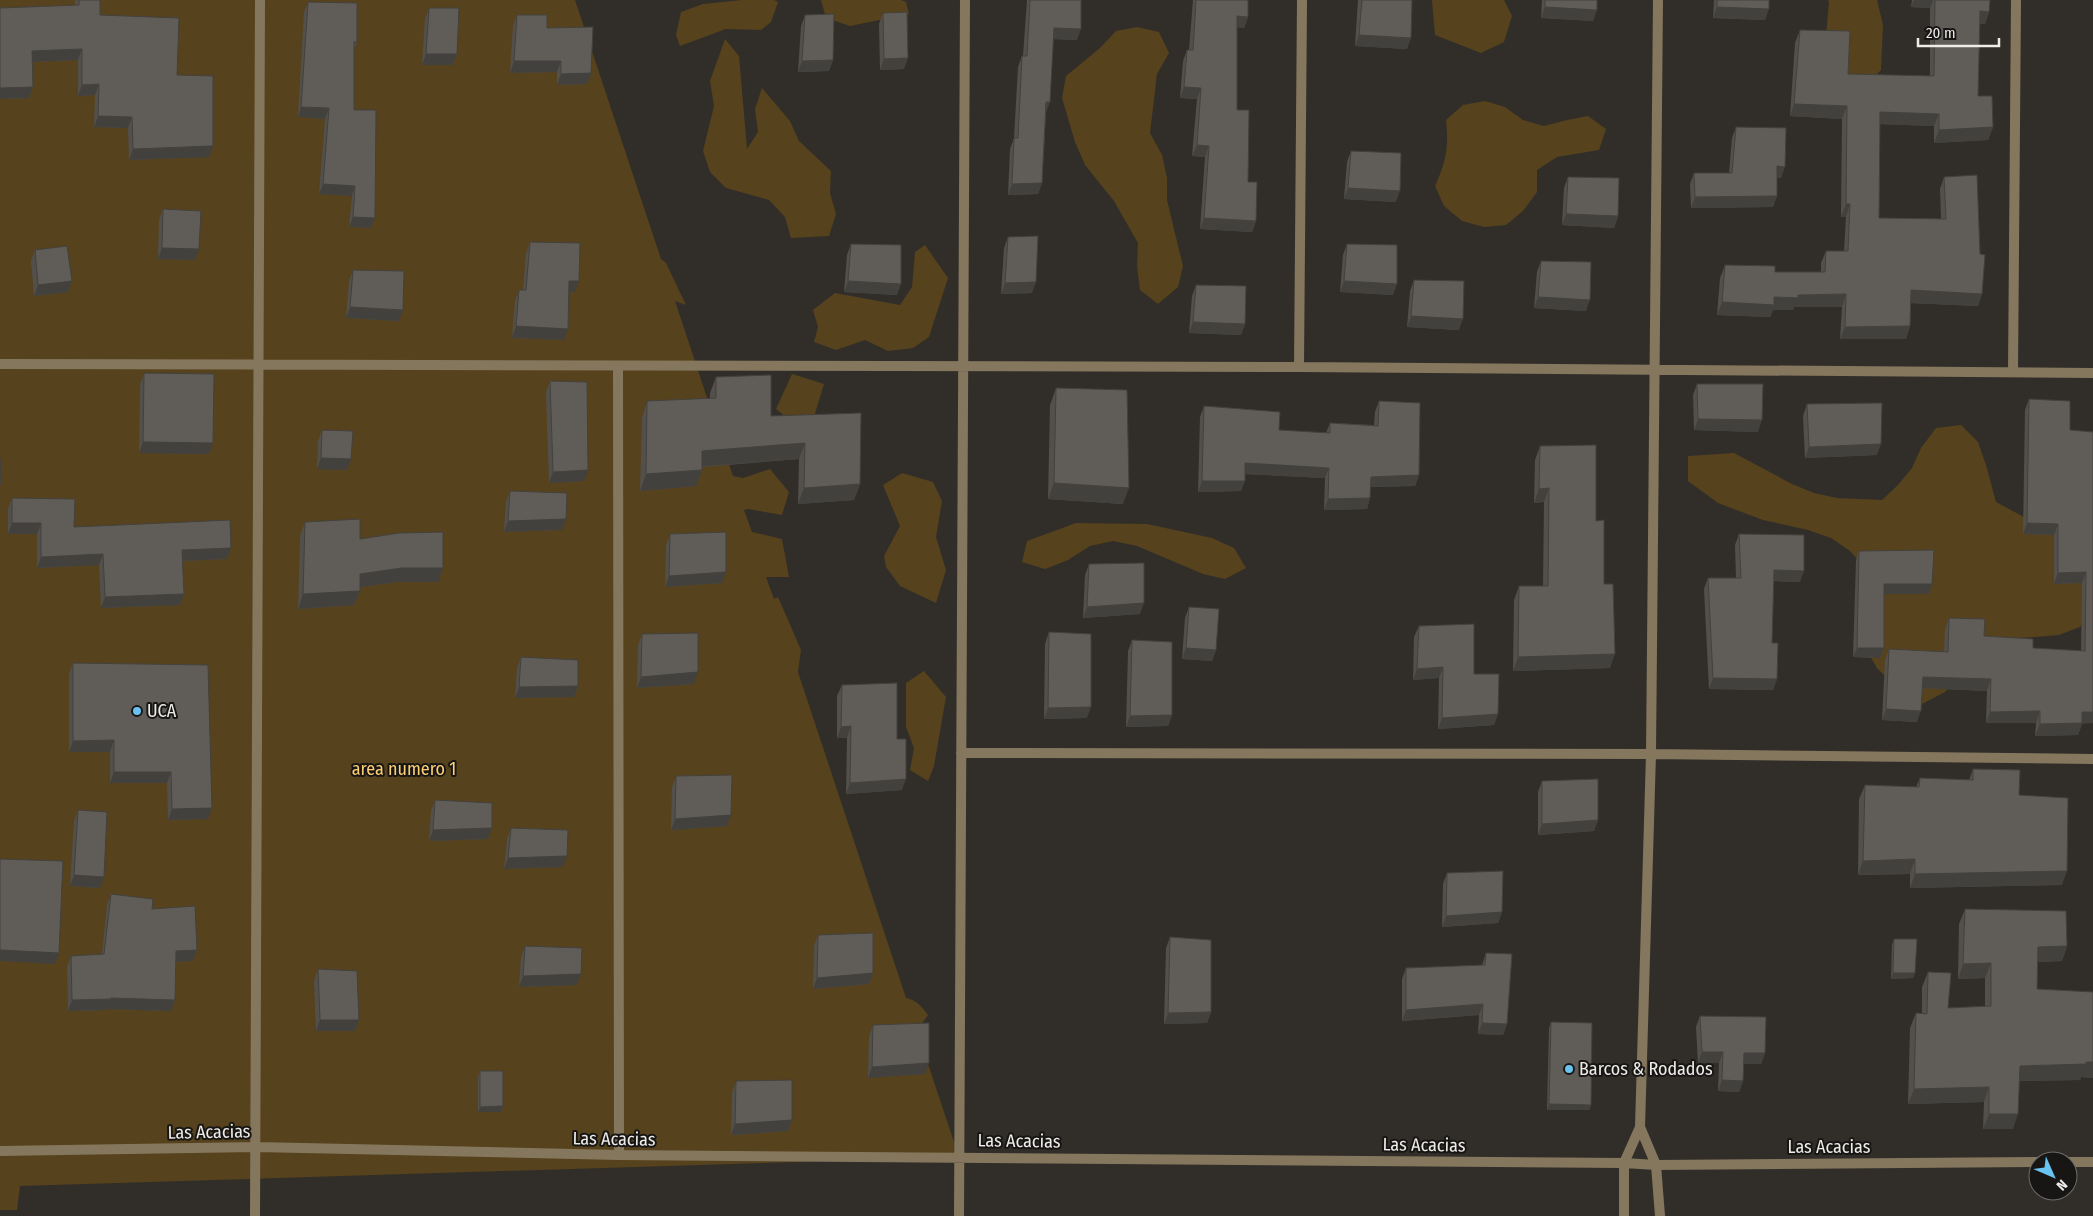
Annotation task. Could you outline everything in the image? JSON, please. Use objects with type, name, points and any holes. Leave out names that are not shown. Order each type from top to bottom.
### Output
[{"type":"street","points":[[255,1216],[257,1147],[260,0]]},
{"type":"street","points":[[959,1216],[966,0]]},
{"type":"street","points":[[1299,367],[1302,0]]},
{"type":"street","points":[[1624,1216],[1624,1163],[1640,1127],[1650,754],[1658,0]]},
{"type":"street","points":[[2012,372],[2016,0]]},
{"type":"street","points":[[0,364],[963,368],[1299,367],[2093,372]]},
{"type":"street","points":[[618,366],[619,1155]]},
{"type":"street","points":[[961,753],[1650,754],[2093,759]]},
{"type":"street","points":[[1640,1127],[1656,1164],[1660,1216]]},
{"type":"street","name":"Las Acacias","points":[[0,1151],[257,1147],[619,1155],[1656,1164],[2028,1162]]},
{"type":"street","points":[[2078,1162],[2093,1162]]},
{"type":"green space","name":"area numero 1","points":[[0,0],[575,0],[661,259],[666,263],[686,305],[675,301],[733,476],[743,478],[770,469],[789,492],[782,515],[748,509],[744,510],[752,532],[782,539],[789,577],[766,577],[774,599],[778,597],[801,650],[798,672],[906,998],[916,1002],[928,1015],[921,1025],[915,1025],[959,1157],[20,1186],[17,1210],[0,1210]]},
{"type":"green space","points":[[742,0],[774,0],[778,2],[771,22],[761,30],[726,29],[680,46],[676,35],[681,12],[703,4]]},
{"type":"green space","points":[[821,0],[901,0],[906,2],[909,14],[850,26],[826,18]]},
{"type":"green space","points":[[1432,0],[1504,0],[1512,16],[1504,42],[1481,53],[1435,35]]},
{"type":"green space","points":[[1828,0],[1877,0],[1883,25],[1881,70],[1847,104],[1824,59]]},
{"type":"green space","points":[[1137,27],[1159,32],[1169,53],[1157,74],[1150,133],[1162,155],[1167,178],[1167,200],[1183,266],[1178,287],[1158,304],[1140,290],[1137,266],[1138,243],[1114,201],[1085,165],[1075,142],[1062,98],[1066,76],[1100,48],[1116,31]]},
{"type":"green space","points":[[725,39],[739,56],[747,149],[758,132],[755,109],[762,88],[790,121],[799,141],[831,171],[830,193],[836,214],[829,236],[791,238],[785,217],[769,200],[726,188],[710,172],[703,151],[714,106],[710,81]]},
{"type":"green space","points":[[1485,101],[1505,107],[1523,120],[1544,126],[1588,116],[1606,129],[1599,150],[1557,157],[1537,170],[1537,192],[1523,211],[1506,225],[1484,227],[1462,221],[1444,206],[1435,186],[1446,154],[1446,120],[1463,105]]},
{"type":"green space","points":[[925,245],[948,278],[929,337],[913,348],[888,351],[865,340],[836,350],[814,342],[818,327],[813,310],[835,293],[900,305],[912,287],[915,252]]},
{"type":"green space","points":[[792,374],[824,384],[814,417],[793,423],[776,409]]},
{"type":"green space","points":[[1961,425],[1978,442],[1996,502],[2022,516],[2063,533],[2093,607],[2080,627],[2059,635],[2021,638],[1962,673],[1945,692],[1922,704],[1893,684],[1877,668],[1860,639],[1866,569],[1850,551],[1831,538],[1808,530],[1763,520],[1718,503],[1688,481],[1688,456],[1734,453],[1792,484],[1814,493],[1837,498],[1882,500],[1912,468],[1921,448],[1936,428]]},
{"type":"green space","points":[[902,473],[933,482],[942,501],[936,537],[946,570],[936,603],[900,586],[886,567],[884,556],[900,526],[883,485]]},
{"type":"green space","points":[[1076,523],[1147,524],[1212,538],[1234,548],[1246,568],[1225,579],[1203,574],[1137,546],[1113,541],[1090,546],[1068,560],[1045,569],[1022,562],[1027,541]]},
{"type":"green space","points":[[924,671],[946,697],[934,766],[928,781],[910,770],[914,748],[906,727],[906,683]]},
{"type":"building","points":[[79,0],[100,0],[100,15],[179,18],[177,75],[213,76],[213,146],[133,149],[132,117],[98,116],[99,84],[82,85],[82,49],[32,51],[33,87],[0,88],[0,8],[79,5]]},
{"type":"building","points":[[1030,0],[1081,0],[1081,29],[1054,28],[1050,102],[1046,102],[1042,183],[1012,184],[1014,138],[1018,138],[1022,56],[1027,56]]},
{"type":"building","points":[[1196,0],[1248,0],[1248,17],[1237,16],[1237,110],[1249,110],[1248,182],[1257,182],[1256,221],[1204,218],[1209,146],[1197,145],[1201,88],[1184,87],[1187,50],[1193,50]]},
{"type":"building","points":[[1362,0],[1412,0],[1411,38],[1359,35]]},
{"type":"building","points":[[1545,0],[1597,0],[1597,10],[1545,7]]},
{"type":"building","points":[[1717,0],[1769,0],[1769,9],[1717,7]]},
{"type":"building","points":[[1935,0],[1990,0],[1989,12],[1980,11],[1978,96],[1992,96],[1993,127],[1939,130],[1939,114],[1880,112],[1879,218],[1946,219],[1944,177],[1977,175],[1980,254],[1985,255],[1982,294],[1911,290],[1910,326],[1845,327],[1846,294],[1798,295],[1798,298],[1774,297],[1774,305],[1722,302],[1725,265],[1775,266],[1775,272],[1825,272],[1826,251],[1848,251],[1850,204],[1846,204],[1847,106],[1794,104],[1800,30],[1850,31],[1848,74],[1934,76]]},
{"type":"building","points":[[308,2],[357,3],[357,42],[354,42],[354,110],[376,110],[375,218],[353,217],[355,186],[323,184],[329,108],[301,107]]},
{"type":"building","points":[[429,8],[459,8],[457,54],[426,54]]},
{"type":"building","points":[[907,12],[908,58],[884,59],[883,13]]},
{"type":"building","points":[[834,14],[833,60],[802,61],[805,15]]},
{"type":"building","points":[[517,15],[547,15],[547,28],[593,27],[591,73],[561,74],[561,61],[514,61]]},
{"type":"building","points":[[1736,127],[1786,128],[1785,167],[1777,166],[1777,196],[1695,197],[1694,173],[1732,173]]},
{"type":"building","points":[[1351,151],[1401,153],[1400,191],[1348,188]]},
{"type":"building","points":[[1568,177],[1619,178],[1618,216],[1566,214]]},
{"type":"building","points":[[163,209],[201,211],[199,249],[162,248]]},
{"type":"building","points":[[1038,236],[1036,282],[1005,283],[1008,237]]},
{"type":"building","points":[[530,242],[580,243],[579,281],[569,281],[568,329],[516,326],[519,290],[526,290]]},
{"type":"building","points":[[851,244],[901,245],[901,284],[848,281]]},
{"type":"building","points":[[1347,244],[1397,245],[1397,284],[1344,281]]},
{"type":"building","points":[[67,246],[72,281],[38,285],[35,250]]},
{"type":"building","points":[[1541,261],[1591,262],[1590,300],[1538,297]]},
{"type":"building","points":[[353,270],[404,271],[403,310],[350,307]]},
{"type":"building","points":[[1414,280],[1464,281],[1463,319],[1411,316]]},
{"type":"building","points":[[1196,285],[1246,286],[1245,324],[1193,322]]},
{"type":"building","points":[[144,373],[214,374],[213,443],[143,442]]},
{"type":"building","points":[[771,375],[771,416],[861,413],[860,484],[804,488],[805,443],[702,451],[702,470],[646,474],[647,401],[716,398],[716,377]]},
{"type":"building","points":[[550,381],[587,382],[588,470],[553,472]]},
{"type":"building","points":[[1697,384],[1763,384],[1762,420],[1698,419]]},
{"type":"building","points":[[1056,388],[1127,390],[1129,488],[1054,483]]},
{"type":"building","points":[[2029,399],[2070,401],[2070,430],[2093,432],[2093,712],[2082,712],[2082,723],[2040,724],[2040,711],[1990,712],[1991,679],[1923,677],[1921,711],[1886,709],[1889,649],[1948,652],[1949,618],[1985,619],[1984,636],[2033,639],[2033,648],[2085,651],[2086,572],[2058,573],[2058,524],[2027,523]]},
{"type":"building","points":[[1379,401],[1420,403],[1419,475],[1371,477],[1370,498],[1328,499],[1329,468],[1245,463],[1245,481],[1202,481],[1204,406],[1280,412],[1279,430],[1330,433],[1330,423],[1378,426]]},
{"type":"building","points":[[1882,403],[1881,444],[1809,447],[1807,404]]},
{"type":"building","points":[[322,430],[353,431],[351,459],[321,458]]},
{"type":"building","points":[[1596,445],[1596,521],[1604,520],[1604,584],[1613,584],[1615,654],[1518,657],[1519,586],[1548,586],[1549,488],[1539,489],[1540,446]]},
{"type":"building","points":[[510,491],[567,493],[566,519],[508,521]]},
{"type":"building","points":[[12,498],[75,499],[74,527],[230,520],[231,548],[182,550],[184,594],[105,597],[103,554],[41,557],[41,523],[12,523]]},
{"type":"building","points":[[360,519],[360,539],[399,533],[443,532],[443,568],[402,568],[360,574],[360,591],[303,594],[305,522]]},
{"type":"building","points":[[726,532],[726,572],[669,576],[670,534]]},
{"type":"building","points":[[1739,534],[1804,535],[1804,571],[1774,570],[1772,643],[1778,643],[1777,679],[1713,678],[1708,578],[1741,578]]},
{"type":"building","points":[[1934,550],[1932,584],[1884,584],[1884,648],[1857,648],[1859,551]]},
{"type":"building","points":[[1144,563],[1144,603],[1087,607],[1089,564]]},
{"type":"building","points":[[1189,607],[1219,609],[1216,650],[1186,648]]},
{"type":"building","points":[[1474,624],[1474,674],[1499,674],[1498,714],[1442,718],[1443,667],[1417,669],[1419,626]]},
{"type":"building","points":[[1049,632],[1091,634],[1091,707],[1048,708]]},
{"type":"building","points":[[698,633],[698,672],[641,677],[642,634]]},
{"type":"building","points":[[1132,640],[1172,642],[1172,715],[1130,716]]},
{"type":"building","points":[[521,657],[578,660],[578,686],[519,687]]},
{"type":"building","name":"UCA","points":[[73,663],[208,665],[212,808],[172,809],[171,772],[114,772],[114,740],[73,741]]},
{"type":"building","points":[[897,683],[897,739],[906,739],[906,779],[850,783],[851,726],[841,727],[842,685]]},
{"type":"building","points":[[1973,769],[2020,770],[2019,795],[2068,798],[2067,871],[1915,874],[1915,859],[1863,861],[1865,785],[1919,787],[1920,778],[1973,780]]},
{"type":"building","points":[[732,775],[731,815],[675,819],[676,776]]},
{"type":"building","points":[[1598,779],[1598,820],[1542,824],[1542,781]]},
{"type":"building","points":[[435,800],[492,803],[492,828],[433,830]]},
{"type":"building","points":[[78,810],[107,812],[104,877],[74,875]]},
{"type":"building","points":[[511,828],[568,830],[567,856],[508,858]]},
{"type":"building","points":[[0,859],[63,861],[59,953],[0,950]]},
{"type":"building","points":[[1503,871],[1502,912],[1446,916],[1447,873]]},
{"type":"building","points":[[111,894],[153,899],[152,909],[195,906],[197,950],[176,951],[175,1000],[111,998],[72,1000],[71,956],[104,954]]},
{"type":"building","points":[[1965,909],[2066,911],[2067,946],[2038,947],[2037,989],[2093,992],[2093,1062],[2086,1062],[2086,1064],[2020,1066],[2018,1114],[1989,1114],[1989,1087],[1914,1089],[1916,1013],[1927,1014],[1928,972],[1951,973],[1948,1008],[1991,1006],[1991,963],[1963,964]]},
{"type":"building","points":[[873,933],[873,973],[817,978],[818,935]]},
{"type":"building","points":[[1170,937],[1211,940],[1211,1012],[1168,1013]]},
{"type":"building","points":[[1894,939],[1917,939],[1915,973],[1893,973]]},
{"type":"building","points":[[525,946],[582,948],[581,974],[523,976]]},
{"type":"building","points":[[1486,953],[1512,954],[1507,1024],[1482,1023],[1483,1004],[1406,1010],[1406,968],[1485,965]]},
{"type":"building","points":[[318,969],[357,971],[359,1020],[320,1020]]},
{"type":"building","points":[[1700,1016],[1766,1017],[1765,1053],[1744,1053],[1743,1081],[1722,1080],[1723,1052],[1702,1052]]},
{"type":"building","name":"Barcos & Rodados","points":[[1551,1022],[1592,1023],[1591,1105],[1549,1104]]},
{"type":"building","points":[[929,1023],[929,1063],[872,1067],[873,1025]]},
{"type":"building","points":[[480,1071],[503,1071],[503,1106],[480,1107]]},
{"type":"building","points":[[792,1080],[792,1120],[735,1124],[736,1081]]},
{"type":"place","name":"UCA","points":[[137,711]]},
{"type":"place","name":"Barcos & Rodados","points":[[1569,1069]]}]
